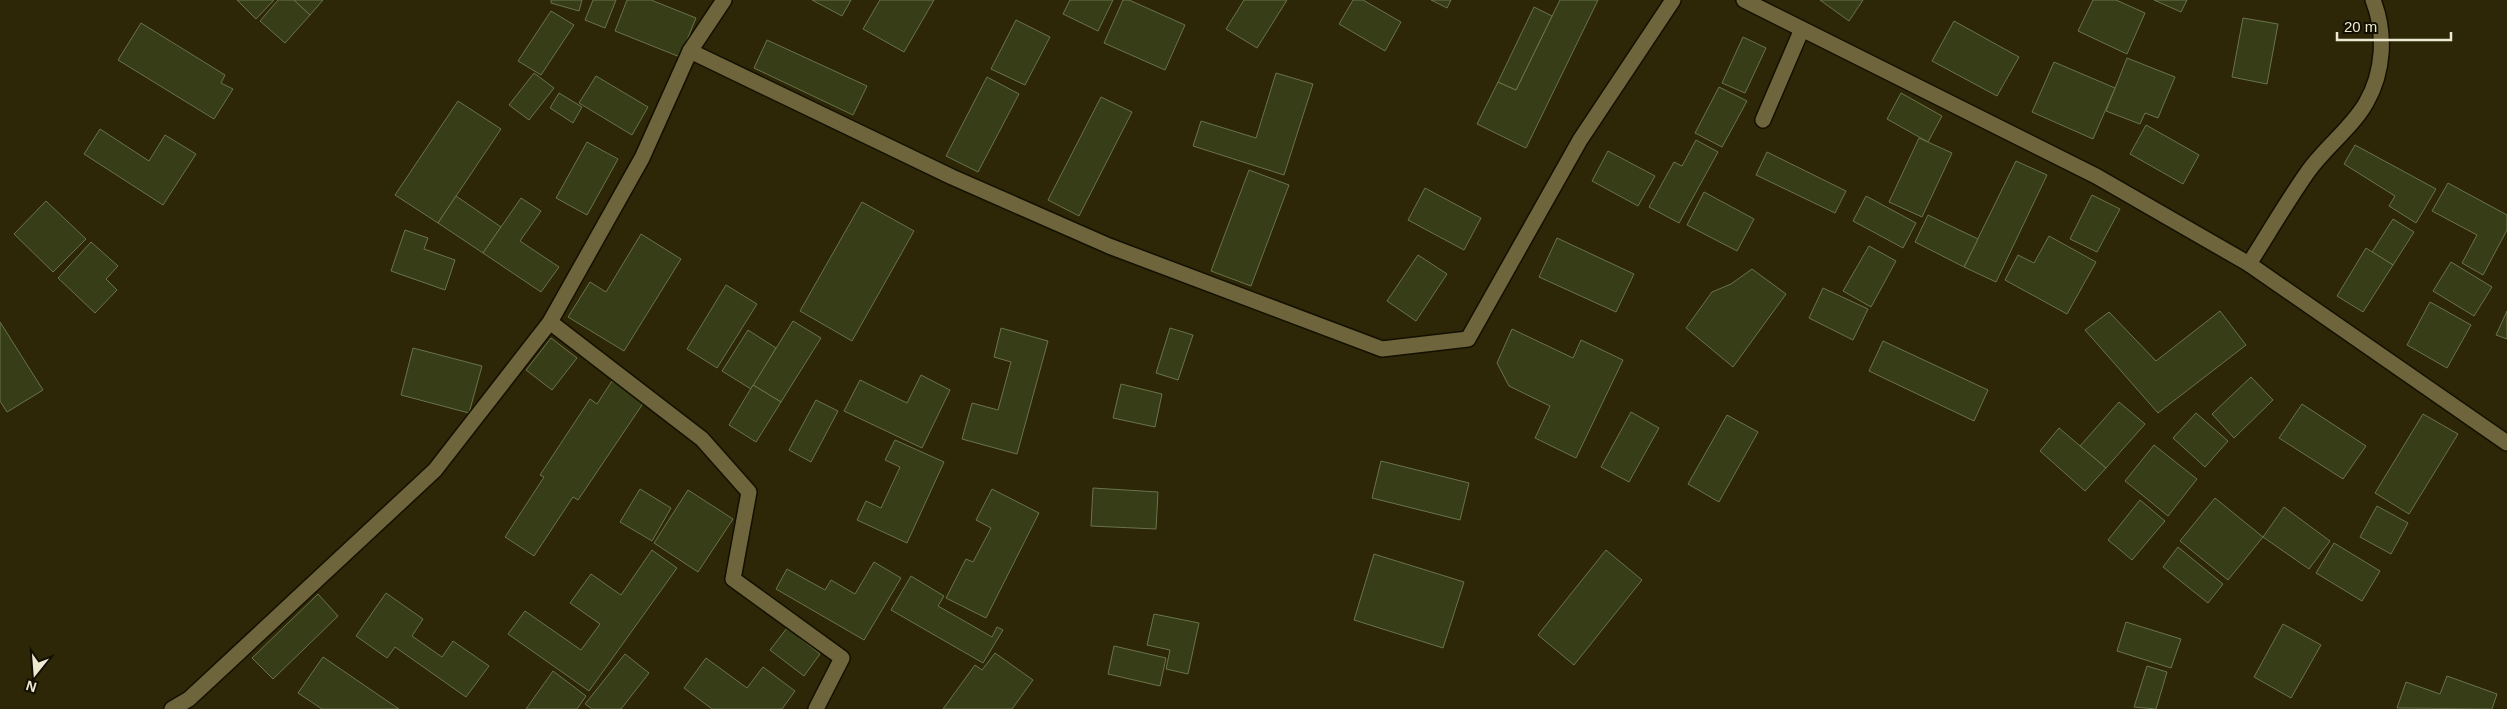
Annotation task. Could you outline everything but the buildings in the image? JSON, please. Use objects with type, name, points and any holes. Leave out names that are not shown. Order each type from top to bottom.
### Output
[{"type":"lane","points":[[172,709],[189,699],[435,470],[550,322],[642,158],[690,51],[724,0]]},
{"type":"lane","points":[[690,51],[952,177],[1109,246],[1382,349],[1468,339],[1580,140],[1673,0]]},
{"type":"lane","points":[[1744,0],[2096,176],[2249,264],[2507,443]]},
{"type":"lane","points":[[2249,264],[2308,172],[2366,104],[2376,81],[2381,56],[2381,30],[2372,0]]},
{"type":"lane","points":[[1762,120],[1802,29]]},
{"type":"lane","points":[[550,322],[702,440],[748,492],[732,579],[842,658],[816,709]]}]
